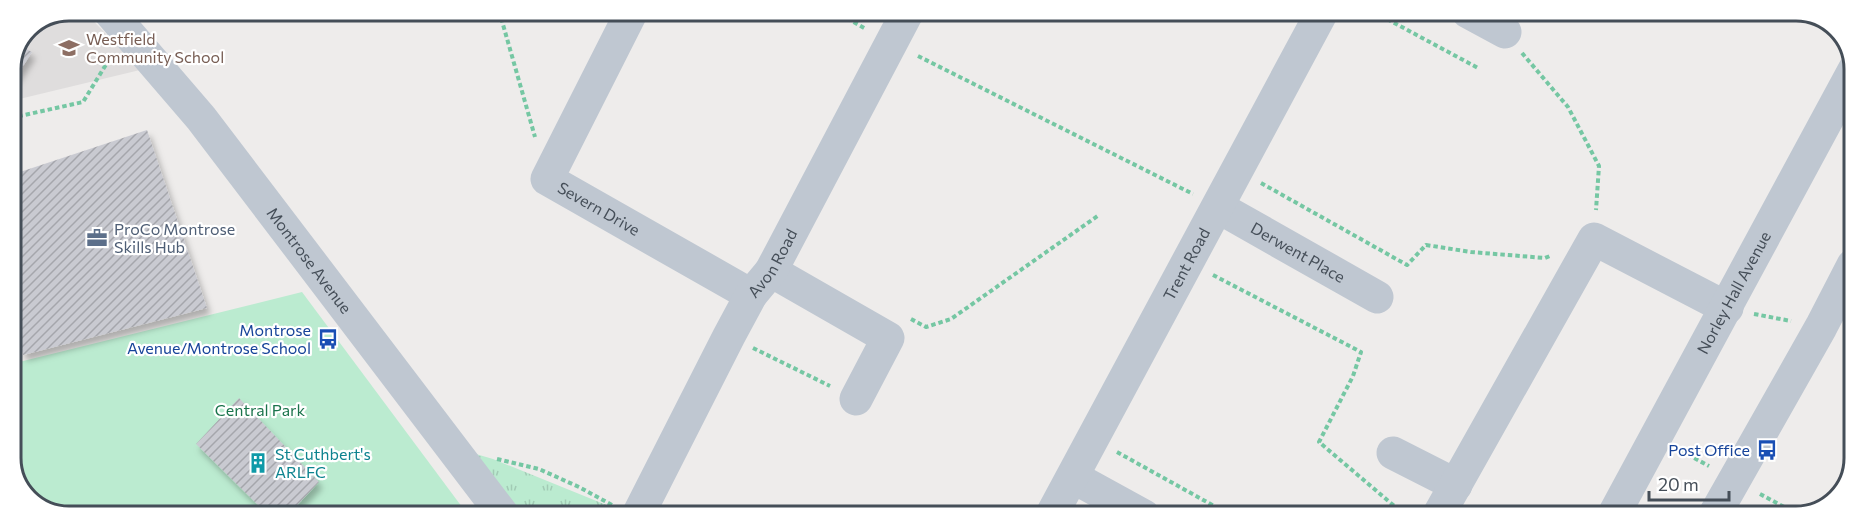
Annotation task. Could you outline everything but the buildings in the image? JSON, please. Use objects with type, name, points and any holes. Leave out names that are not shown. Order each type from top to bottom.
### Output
[{"type":"street","name":"Montrose Avenue","points":[[118,21],[201,118],[496,506]]},
{"type":"street","name":"Severn Drive","points":[[627,21],[547,179],[761,283],[888,338],[856,399]]},
{"type":"street","name":"Avon Road","points":[[631,506],[761,283],[903,21]]},
{"type":"street","name":"Trent Road","points":[[1057,506],[1317,21]]},
{"type":"street","points":[[1485,21],[1505,32]]},
{"type":"street","name":"Norley Hall Avenue","points":[[1618,506],[1844,89]]},
{"type":"street","name":"Derwent Place","points":[[1218,207],[1377,297]]},
{"type":"street","points":[[1444,506],[1594,239],[1727,308]]},
{"type":"street","points":[[1719,506],[1844,284]]},
{"type":"street","points":[[1393,453],[1456,485]]},
{"type":"street","points":[[1073,477],[1126,506]]},
{"type":"path","points":[[21,116],[83,102],[118,21]]},
{"type":"path","points":[[502,21],[547,179]]},
{"type":"path","points":[[853,21],[1218,207]]},
{"type":"path","points":[[1391,21],[1478,68]]},
{"type":"path","points":[[1237,169],[1407,265],[1426,245],[1471,252],[1545,258],[1594,239],[1599,166],[1568,107],[1505,32]]},
{"type":"path","points":[[906,316],[926,327],[951,319],[1099,215]]},
{"type":"path","points":[[1188,262],[1361,352],[1353,376],[1319,442],[1394,506]]},
{"type":"path","points":[[729,336],[856,399]]},
{"type":"path","points":[[1094,439],[1214,506]]},
{"type":"path","points":[[496,458],[539,469],[618,506]]},
{"type":"shaded area","name":"Westfield Community School","points":[[93,21],[140,70],[21,99],[22,60],[29,43],[43,29],[60,22]]},
{"type":"green space","name":"Central Park","points":[[302,292],[461,506],[70,506],[57,504],[45,500],[33,489],[27,482],[23,470],[21,461],[21,362]]},
{"type":"green space","points":[[452,447],[493,459],[609,506],[502,506]]},
{"type":"place","name":"Westfield Community School","points":[[69,48]]},
{"type":"place","name":"ProCo Montrose Skills Hub","points":[[97,238]]},
{"type":"place","name":"Montrose Avenue/Montrose School","points":[[328,339]]},
{"type":"place","name":"Post Office","points":[[1767,450]]},
{"type":"place","name":"St Cuthbert's ARLFC","points":[[258,463]]}]
